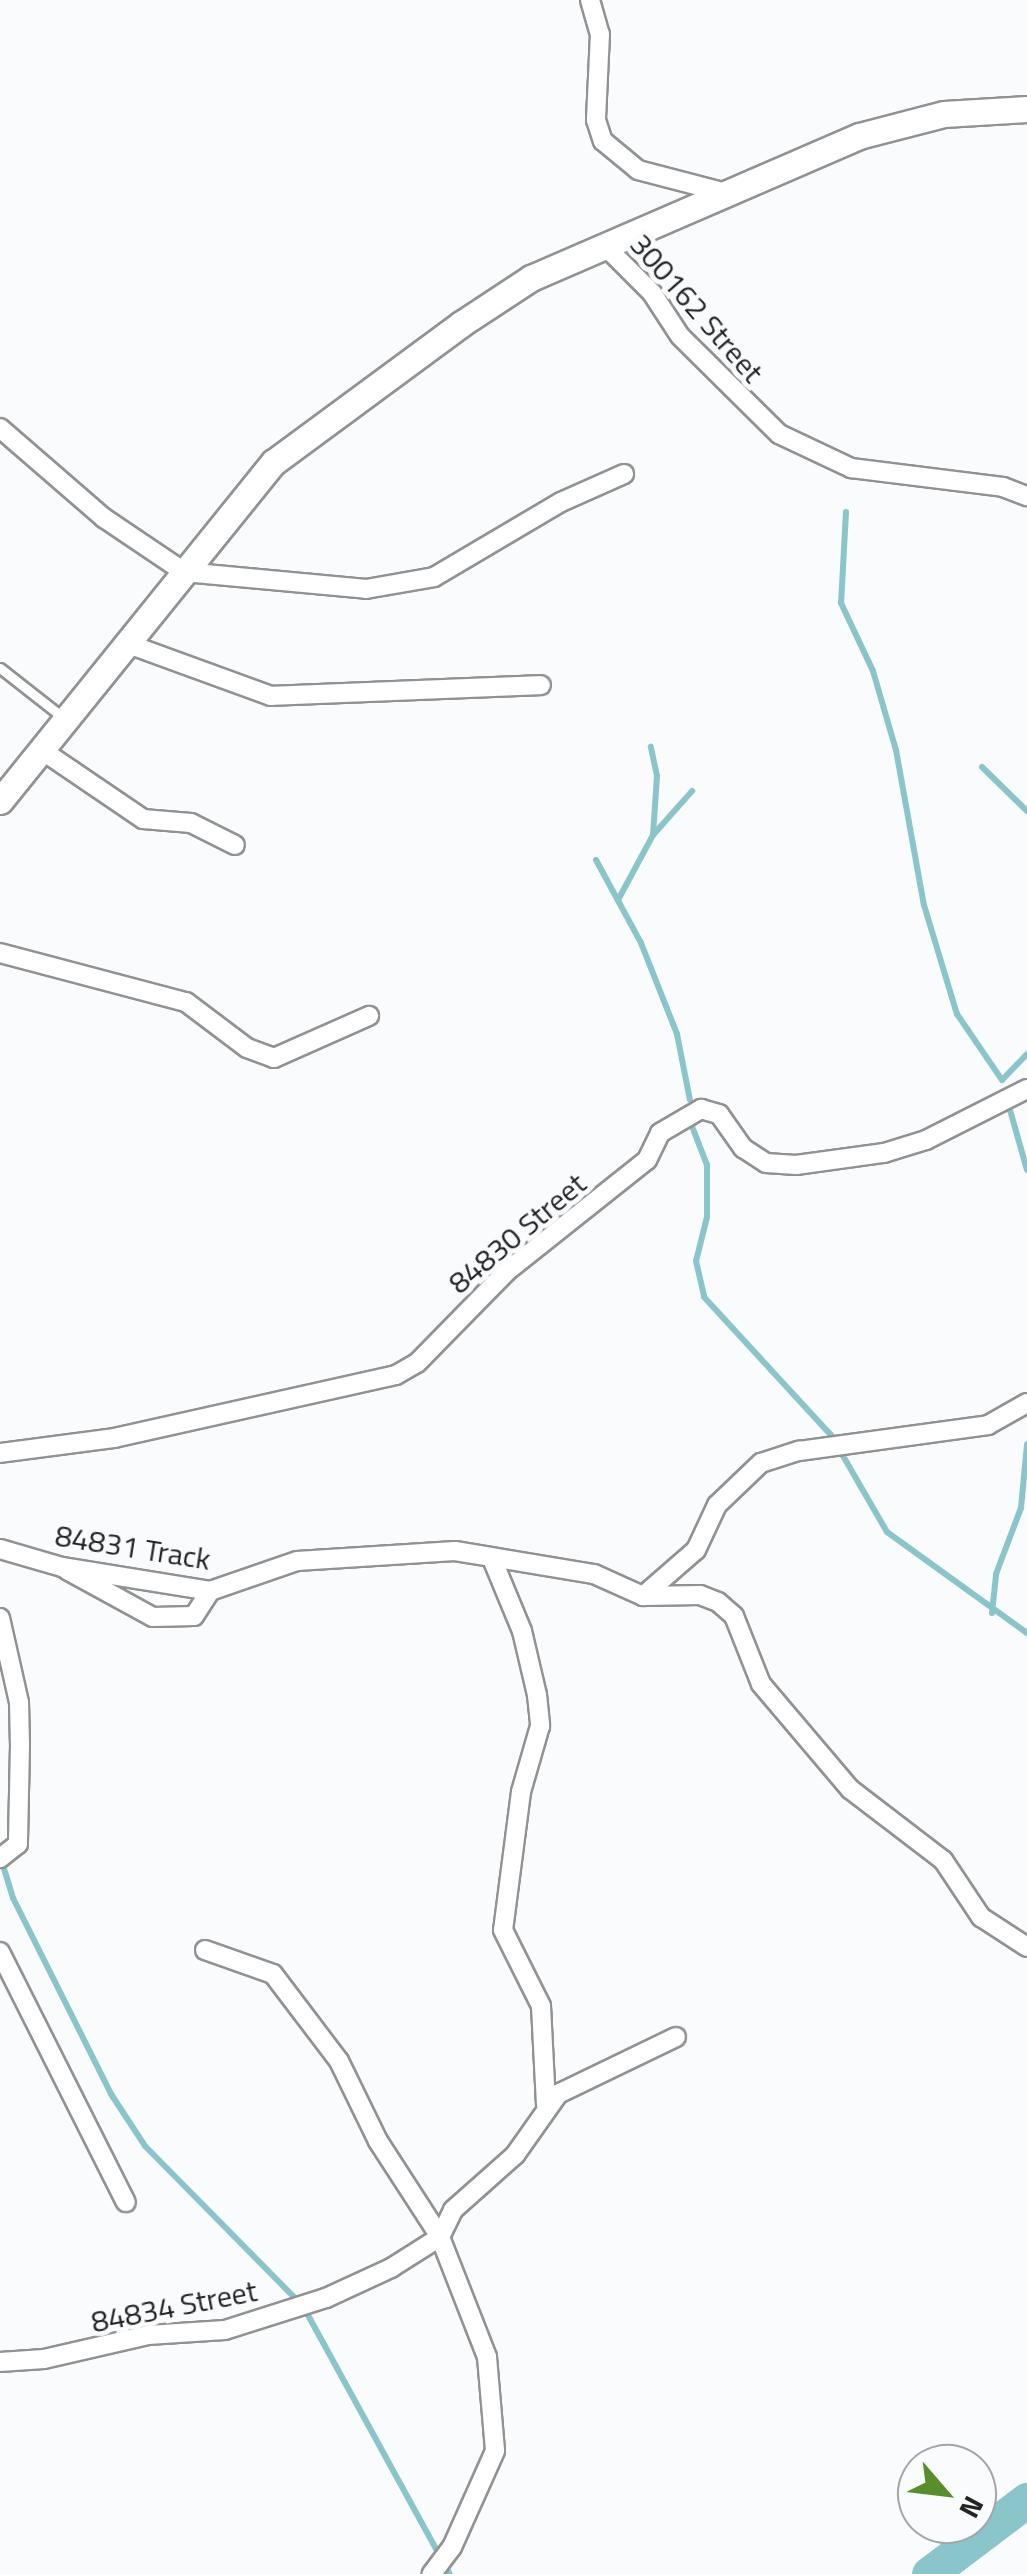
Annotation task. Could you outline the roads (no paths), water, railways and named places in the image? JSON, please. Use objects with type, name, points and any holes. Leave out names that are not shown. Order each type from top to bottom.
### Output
[{"type":"street","points":[[590,0],[600,34],[596,120],[603,142],[638,170],[726,192]]},
{"type":"street","points":[[0,801],[132,645],[184,572],[296,440],[531,278],[726,192],[902,121],[1027,109]]},
{"type":"street","name":"300162 Street","points":[[605,246],[652,292],[680,336],[779,434],[851,468],[1003,486],[1027,496]]},
{"type":"street","points":[[0,428],[104,518],[184,572],[400,588],[434,577],[561,502],[624,474]]},
{"type":"street","points":[[132,645],[271,696],[542,684]]},
{"type":"street","points":[[42,751],[143,819],[191,823],[235,845]]},
{"type":"street","points":[[0,953],[186,1002],[247,1048],[274,1058],[369,1016]]},
{"type":"street","name":"84830 Street","points":[[0,1452],[141,1433],[396,1375],[417,1363],[506,1272],[648,1160],[660,1133],[701,1108],[719,1114],[743,1148],[766,1163],[796,1164],[912,1144],[1025,1092]]},
{"type":"street","points":[[643,1596],[696,1550],[717,1506],[760,1463],[799,1451],[988,1425],[1027,1403]]},
{"type":"street","name":"84831 Track","points":[[0,1549],[62,1567],[210,1591],[297,1561],[426,1550],[594,1574],[643,1596]]},
{"type":"street","points":[[492,1561],[522,1631],[537,1695],[540,1726],[521,1792],[503,1930],[541,2006],[546,2105],[676,2037]]},
{"type":"street","points":[[62,1567],[154,1617],[194,1616],[210,1591]]},
{"type":"street","points":[[643,1596],[700,1595],[734,1616],[743,1651],[786,1718],[850,1789],[943,1860],[981,1918],[1027,1947]]},
{"type":"street","points":[[0,1618],[19,1702],[20,1745],[19,1836],[14,1850],[0,1858]]},
{"type":"street","points":[[206,1950],[254,1964],[287,1989],[359,2092],[378,2141],[440,2238],[487,2357],[496,2451],[452,2548],[432,2574]]},
{"type":"street","points":[[0,1952],[126,2202]]},
{"type":"street","name":"84834 Street","points":[[0,2362],[44,2359],[148,2335],[225,2330],[326,2298],[440,2238],[453,2210],[515,2155],[546,2105]]},
{"type":"lane","points":[[0,668],[67,721]]},
{"type":"waterway","points":[[846,512],[841,603],[873,671],[896,750],[924,905],[957,1014],[1002,1080],[1027,1054]]},
{"type":"waterway","points":[[618,900],[653,835],[657,776],[651,747]]},
{"type":"waterway","points":[[982,767],[1027,811]]},
{"type":"waterway","points":[[653,835],[692,791]]},
{"type":"waterway","points":[[596,860],[641,943],[677,1034],[690,1100]]},
{"type":"waterway","points":[[1010,1110],[1027,1170]]},
{"type":"waterway","points":[[690,1121],[707,1165],[707,1217],[696,1261],[704,1297],[831,1435],[887,1532],[1027,1633]]},
{"type":"waterway","points":[[992,1613],[996,1574],[1021,1508],[1027,1444]]},
{"type":"waterway","points":[[2,1862],[13,1898],[111,2094],[145,2146],[303,2306],[450,2574]]},
{"type":"waterway","points":[[929,2574],[1027,2500]]}]
